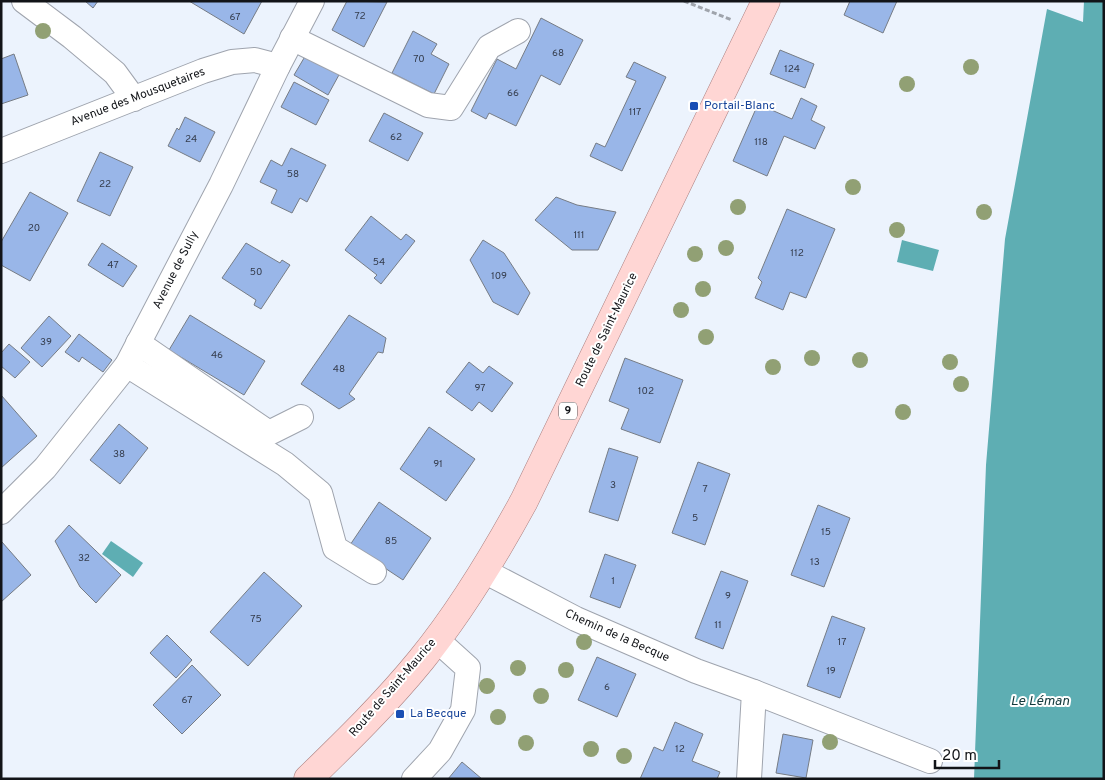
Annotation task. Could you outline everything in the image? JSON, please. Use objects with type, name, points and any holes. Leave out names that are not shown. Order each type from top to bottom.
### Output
[{"type":"main road","name":"Route de Saint-Maurice","points":[[308,779],[386,701],[437,640],[484,571],[524,501],[766,1]]},
{"type":"street","points":[[24,1],[114,72],[134,99]]},
{"type":"street","name":"Avenue de Sully","points":[[1,512],[45,468],[127,365],[221,185],[278,66],[312,1]]},
{"type":"street","points":[[292,38],[428,105],[451,108],[490,48],[518,31]]},
{"type":"street","name":"Avenue des Mousquetaires","points":[[1,151],[203,71],[232,62],[255,60],[278,66]]},
{"type":"street","points":[[138,343],[269,433],[301,417]]},
{"type":"street","points":[[127,365],[285,464],[320,493],[335,548],[374,572]]},
{"type":"street","name":"Chemin de la Becque","points":[[484,571],[576,619],[696,671],[930,761]]},
{"type":"street","points":[[414,779],[440,751],[462,710],[468,668],[437,640]]},
{"type":"street","points":[[749,779],[754,692]]},
{"type":"path","points":[[684,1],[735,22]]},
{"type":"water","name":"Le Léman","points":[[1084,1],[1104,1],[1104,779],[974,779],[986,465],[1005,239],[1047,9],[1083,22]]},
{"type":"water","points":[[902,240],[939,250],[933,271],[897,262]]},
{"type":"water","points":[[111,541],[143,563],[133,577],[102,554]]},
{"type":"building","points":[[85,1],[98,1],[93,8]]},
{"type":"building","points":[[189,1],[262,1],[244,34]]},
{"type":"building","points":[[347,1],[387,2],[364,47],[332,30]]},
{"type":"building","points":[[850,1],[897,1],[883,33],[844,15]]},
{"type":"building","points":[[541,18],[583,40],[560,85],[541,75],[516,126],[489,113],[486,119],[471,111],[497,59],[516,69]]},
{"type":"building","points":[[413,31],[437,44],[431,54],[449,64],[434,94],[392,73]]},
{"type":"building","points":[[780,50],[814,64],[805,88],[770,74]]},
{"type":"building","points":[[307,53],[340,73],[328,95],[294,75]]},
{"type":"building","points":[[14,54],[28,95],[1,104],[1,59]]},
{"type":"building","points":[[634,62],[666,77],[622,171],[590,156],[596,143],[605,147],[636,81],[626,77]]},
{"type":"building","points":[[294,82],[329,100],[316,125],[281,107]]},
{"type":"building","points":[[801,98],[817,106],[811,120],[825,127],[815,149],[784,136],[767,176],[733,161],[758,104],[792,119]]},
{"type":"building","points":[[384,113],[423,133],[408,161],[369,141]]},
{"type":"building","points":[[185,117],[215,132],[200,162],[168,146]]},
{"type":"building","points":[[291,148],[326,165],[307,202],[300,198],[292,213],[271,203],[277,190],[260,182],[271,160],[282,166]]},
{"type":"building","points":[[100,152],[133,167],[110,216],[77,201]]},
{"type":"building","points":[[30,192],[68,213],[30,281],[1,265],[1,242]]},
{"type":"building","points":[[556,197],[577,205],[616,212],[598,250],[572,250],[535,220]]},
{"type":"building","points":[[787,209],[835,229],[806,298],[790,292],[783,310],[755,298],[762,282],[758,278]]},
{"type":"building","points":[[371,216],[401,240],[406,234],[415,241],[381,284],[374,278],[377,275],[345,250]]},
{"type":"building","points":[[483,240],[504,253],[530,293],[518,315],[493,302],[470,260]]},
{"type":"building","points":[[102,243],[137,266],[123,287],[88,265]]},
{"type":"building","points":[[246,243],[280,263],[282,260],[290,265],[261,309],[254,305],[256,300],[222,278]]},
{"type":"building","points":[[190,315],[265,361],[244,395],[169,350]]},
{"type":"building","points":[[349,315],[386,338],[383,353],[378,352],[349,394],[355,399],[339,409],[301,384]]},
{"type":"building","points":[[49,316],[71,336],[42,367],[21,348]]},
{"type":"building","points":[[79,334],[112,360],[103,372],[82,357],[79,362],[65,352]]},
{"type":"building","points":[[9,344],[30,362],[15,378],[1,366],[1,353]]},
{"type":"building","points":[[625,358],[683,380],[660,443],[621,429],[629,409],[609,401]]},
{"type":"building","points":[[469,362],[483,373],[489,366],[513,383],[492,412],[479,402],[472,411],[446,392]]},
{"type":"building","points":[[1,395],[37,436],[1,468]]},
{"type":"building","points":[[119,424],[148,448],[120,484],[90,460]]},
{"type":"building","points":[[429,427],[475,459],[446,501],[400,469]]},
{"type":"building","points":[[609,448],[638,457],[618,521],[589,512]]},
{"type":"building","points":[[698,462],[730,474],[705,545],[672,533]]},
{"type":"building","points":[[379,502],[431,538],[403,580],[350,545]]},
{"type":"building","points":[[818,505],[850,518],[824,587],[791,575]]},
{"type":"building","points":[[69,525],[121,575],[96,603],[80,587],[55,541]]},
{"type":"building","points":[[1,543],[31,575],[1,602]]},
{"type":"building","points":[[605,554],[636,565],[620,608],[590,597]]},
{"type":"building","points":[[721,571],[748,581],[723,649],[695,638]]},
{"type":"building","points":[[264,572],[302,606],[248,666],[210,632]]},
{"type":"building","points":[[832,616],[865,628],[840,698],[807,686]]},
{"type":"building","points":[[167,635],[192,660],[176,678],[150,653]]},
{"type":"building","points":[[597,657],[636,674],[617,717],[578,700]]},
{"type":"building","points":[[192,665],[221,695],[182,734],[153,705]]},
{"type":"building","points":[[675,722],[703,734],[692,761],[720,772],[717,779],[640,779],[654,747],[663,751]]},
{"type":"building","points":[[783,734],[813,740],[806,778],[776,773]]},
{"type":"building","points":[[462,762],[482,779],[448,779]]},
{"type":"place","name":"Portail-Blanc","points":[[694,106]]},
{"type":"place","name":"La Becque","points":[[400,714]]}]
